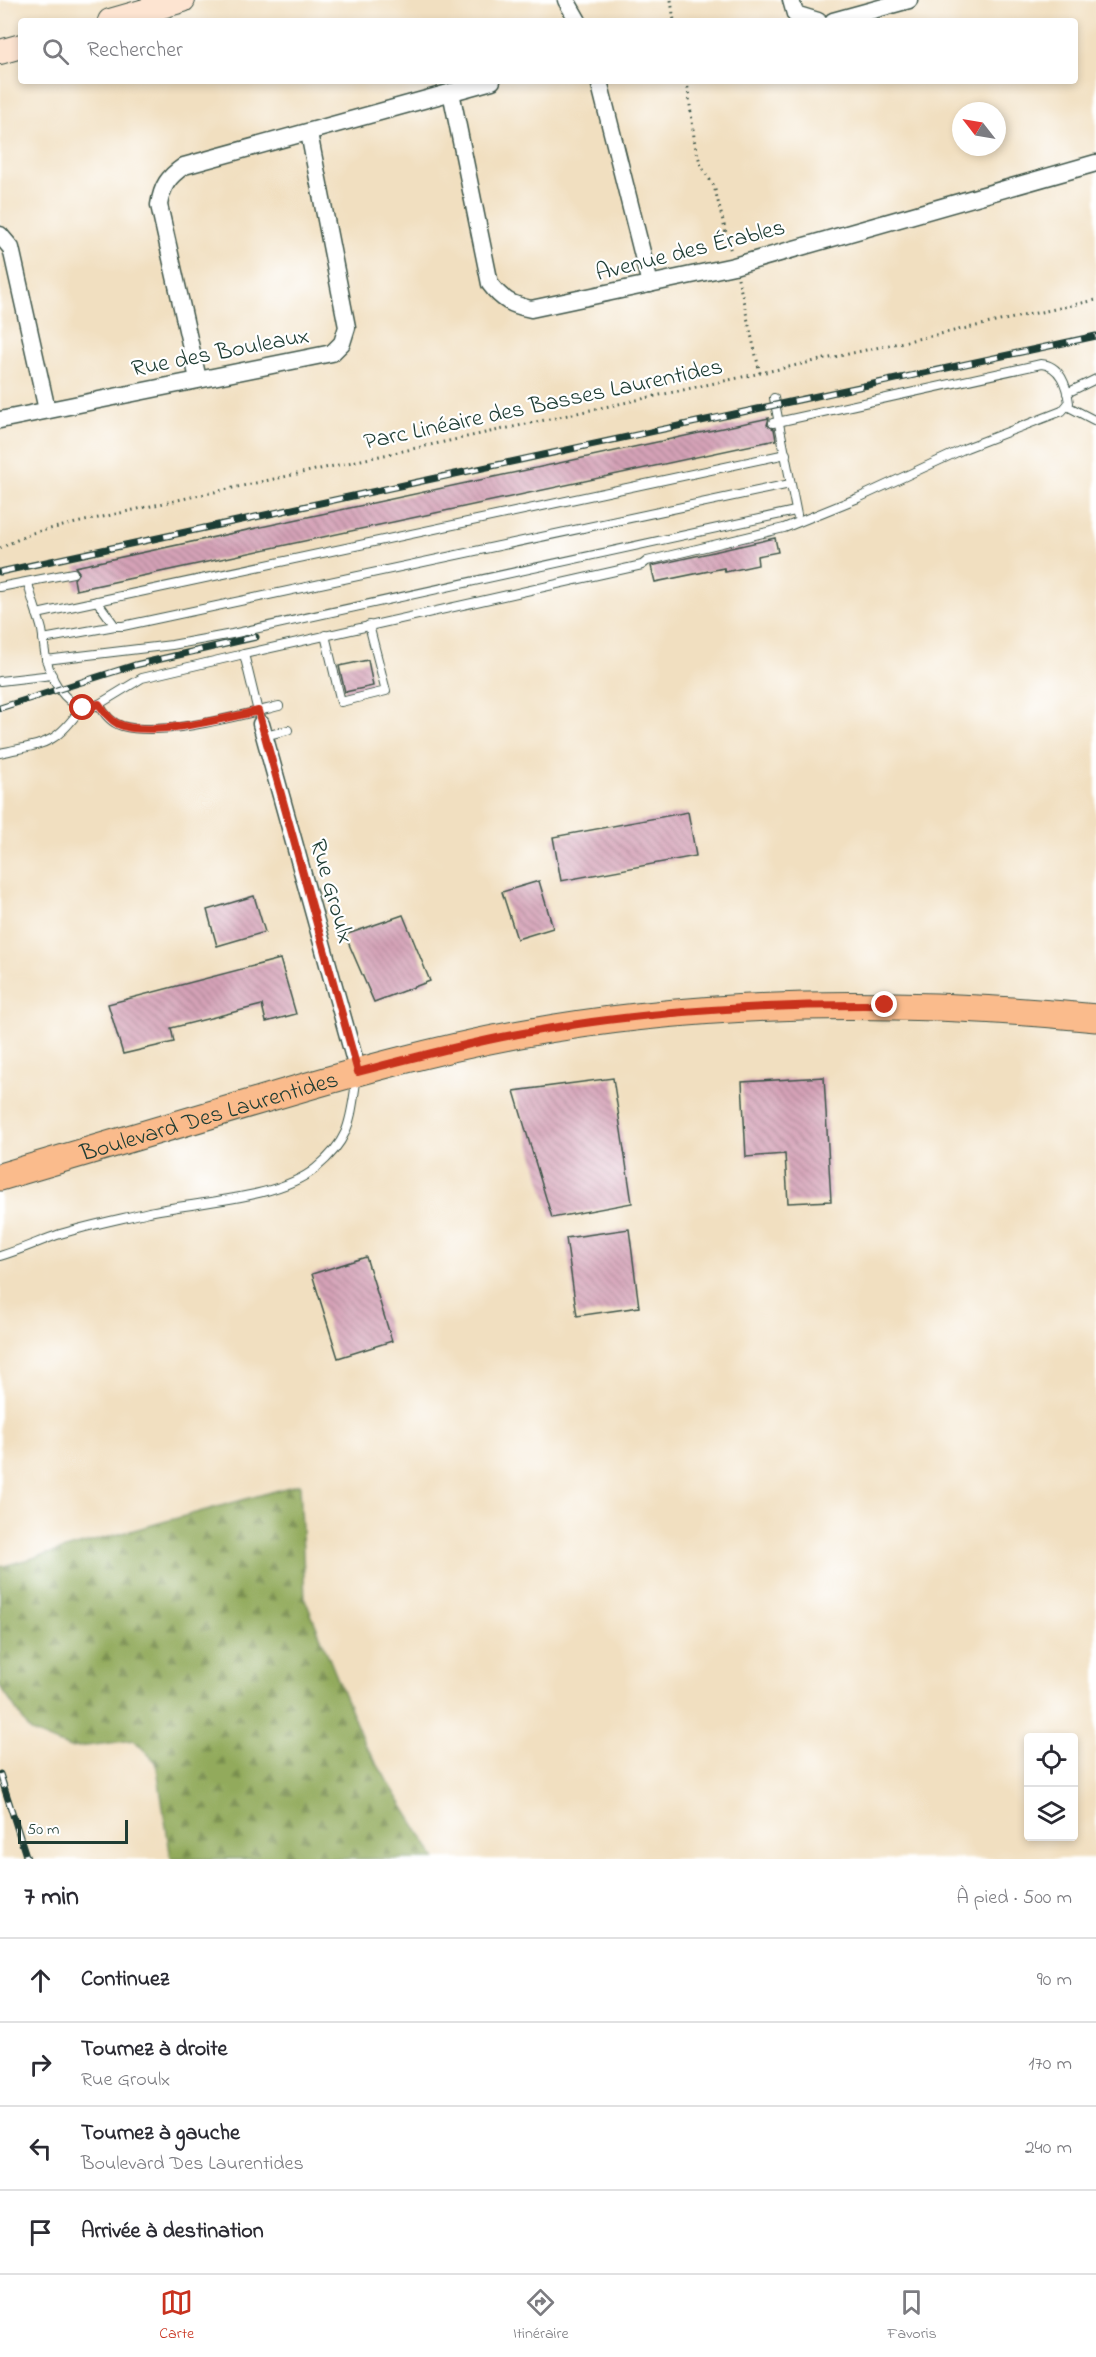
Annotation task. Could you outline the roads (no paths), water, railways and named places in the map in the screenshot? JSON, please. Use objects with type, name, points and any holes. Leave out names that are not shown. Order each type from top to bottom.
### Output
[{"type":"main road","name":"Boulevard Des Laurentides","points":[[0,1178],[358,1072],[517,1034],[607,1020],[792,1005],[885,1005],[1096,1018]]},
{"type":"street","points":[[120,18],[183,0]]},
{"type":"street","points":[[566,0],[576,18]]},
{"type":"street","points":[[791,0],[795,14],[808,18]]},
{"type":"street","points":[[844,18],[909,0]]},
{"type":"street","points":[[0,52],[18,47]]},
{"type":"street","points":[[198,379],[159,205],[162,189],[170,176],[184,166],[481,84]]},
{"type":"street","points":[[600,84],[650,284]]},
{"type":"street","name":"Avenue des Érables","points":[[451,92],[490,284],[500,298],[514,306],[531,309],[650,284],[736,271],[1096,163]]},
{"type":"street","name":"Rue des Bouleaux","points":[[0,420],[332,353],[342,343],[347,327],[309,133]]},
{"type":"street","points":[[0,235],[12,248],[47,410]]},
{"type":"street","name":"Rue Groulx","points":[[261,724],[358,1072]]},
{"type":"lane","points":[[0,753],[55,739],[81,708],[99,704],[142,678],[369,625],[642,566],[648,561],[719,545],[798,522],[966,448],[1062,411],[1067,406],[1067,393],[1058,371],[1049,364],[1041,364],[776,422]]},
{"type":"lane","points":[[1067,393],[1096,379]]},
{"type":"lane","points":[[774,398],[776,422],[786,454],[798,522]]},
{"type":"lane","points":[[1067,406],[1096,421]]},
{"type":"lane","points":[[37,614],[786,454]]},
{"type":"lane","points":[[43,639],[115,626],[123,627],[790,484]]},
{"type":"lane","points":[[46,660],[172,645],[232,634],[795,511]]},
{"type":"lane","points":[[0,587],[73,573]]},
{"type":"lane","points":[[28,582],[46,660],[52,675],[65,696],[81,708]]},
{"type":"lane","points":[[97,601],[115,626]]},
{"type":"lane","points":[[325,635],[341,702],[386,691],[369,625]]},
{"type":"lane","points":[[244,654],[261,724]]},
{"type":"lane","points":[[0,681],[52,675]]},
{"type":"lane","points":[[99,704],[112,721],[137,728],[204,722],[261,724],[288,730]]},
{"type":"lane","points":[[261,724],[279,706]]},
{"type":"lane","points":[[0,1256],[61,1234],[152,1212],[268,1190],[302,1178],[330,1155],[346,1131],[351,1120],[358,1072]]},
{"type":"railway","points":[[0,572],[1096,336]]},
{"type":"railway","points":[[0,708],[135,665],[256,637]]},
{"type":"railway","points":[[0,1774],[27,1859]]}]
